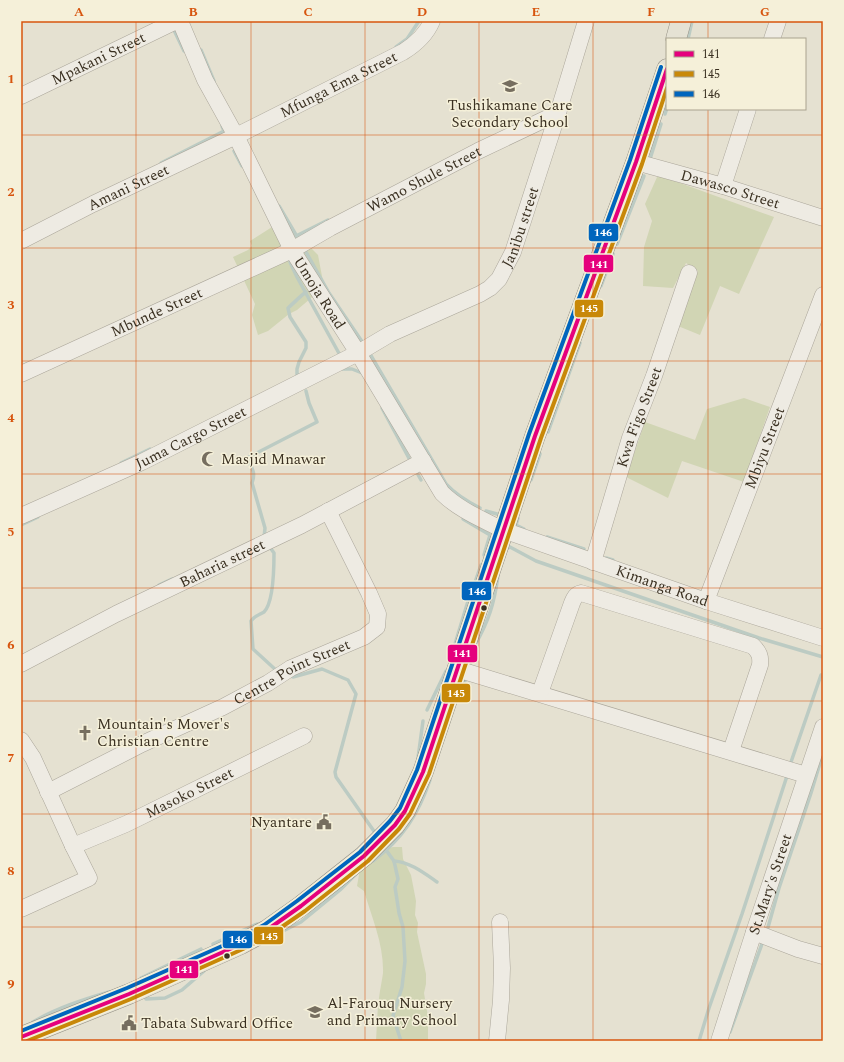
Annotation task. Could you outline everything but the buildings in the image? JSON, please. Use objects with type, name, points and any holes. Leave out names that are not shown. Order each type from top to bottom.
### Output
[{"type":"main road","points":[[676,38],[681,21]]},
{"type":"main road","points":[[21,1037],[129,994],[241,944],[267,930],[301,906],[364,856],[395,825],[405,811],[423,772],[535,436],[636,162],[666,71]]},
{"type":"street","name":"Mpakani Street","points":[[21,96],[176,21]]},
{"type":"street","name":"Umoja Road","points":[[180,21],[205,80],[236,136],[292,250],[358,353],[442,494],[450,502],[503,530]]},
{"type":"street","name":"Mfunga Ema Street","points":[[236,136],[403,52],[417,42],[429,28],[432,21]]},
{"type":"street","name":"Janibu street","points":[[358,353],[390,334],[480,294],[490,288],[499,279],[513,252],[586,21]]},
{"type":"street","points":[[772,38],[778,21]]},
{"type":"street","points":[[723,186],[748,110]]},
{"type":"street","name":"Wamo Shule Street","points":[[292,250],[330,228],[478,151],[558,113]]},
{"type":"street","name":"Amani Street","points":[[21,241],[93,204],[236,136]]},
{"type":"street","name":"Dawasco Street","points":[[636,162],[723,186],[823,218]]},
{"type":"street","name":"Mbunde Street","points":[[21,374],[292,250]]},
{"type":"street","name":"Kwa Figo Street","points":[[593,562],[630,438],[654,376],[689,273]]},
{"type":"street","name":"Mbiyu Street","points":[[706,601],[823,295]]},
{"type":"street","name":"Juma Cargo Street","points":[[21,516],[142,462],[358,353]]},
{"type":"street","name":"Baharia street","points":[[21,664],[116,614],[266,543],[423,461]]},
{"type":"street","name":"Centre Point Street","points":[[48,792],[142,744],[223,708],[268,683],[291,668],[364,637],[377,627],[378,614],[328,511]]},
{"type":"street","name":"Kimanga Road","points":[[503,530],[706,601],[823,638]]},
{"type":"street","points":[[540,693],[574,597],[581,593],[753,646],[758,651],[761,659],[760,665],[731,751]]},
{"type":"street","points":[[457,669],[806,775]]},
{"type":"street","name":"St.Mary's Street","points":[[719,1041],[823,727]]},
{"type":"street","name":"Masoko Street","points":[[73,846],[126,824],[304,736]]},
{"type":"street","points":[[21,740],[33,758],[89,878],[21,909]]},
{"type":"street","points":[[497,1041],[502,1000],[500,922]]},
{"type":"street","points":[[754,932],[798,949],[823,956]]},
{"type":"green space","points":[[658,175],[774,217],[739,294],[720,286],[700,335],[678,326],[698,271],[686,263],[673,288],[643,286],[644,247],[652,221],[645,204]]},
{"type":"green space","points":[[283,220],[318,255],[324,287],[297,310],[289,314],[268,331],[258,335],[252,315],[255,304],[233,257],[248,250],[252,246],[250,241]]},
{"type":"green space","points":[[744,398],[770,407],[744,482],[682,461],[668,498],[626,477],[645,422],[695,440],[707,409]]},
{"type":"green space","points":[[393,847],[402,847],[403,859],[411,875],[416,901],[415,915],[418,923],[417,932],[426,974],[424,993],[428,1017],[428,1041],[376,1041],[378,1003],[383,973],[382,952],[364,891],[357,886],[360,869],[381,850]]},
{"type":"waterway","points":[[396,47],[407,39],[419,21]]},
{"type":"waterway","points":[[688,38],[692,21]]},
{"type":"waterway","points":[[173,28],[184,51]]},
{"type":"waterway","points":[[201,50],[214,81]]},
{"type":"waterway","points":[[665,114],[666,110]]},
{"type":"waterway","points":[[650,159],[661,124]]},
{"type":"waterway","points":[[161,163],[224,131],[222,126]]},
{"type":"waterway","points":[[234,151],[242,166]]},
{"type":"waterway","points":[[617,244],[644,176]]},
{"type":"waterway","points":[[279,206],[299,240]]},
{"type":"waterway","points":[[296,236],[328,220]]},
{"type":"waterway","points":[[306,252],[329,293],[363,343]]},
{"type":"waterway","points":[[601,286],[613,254]]},
{"type":"waterway","points":[[290,262],[341,357]]},
{"type":"waterway","points":[[297,378],[297,369],[306,348],[306,342],[290,317],[288,308],[306,292]]},
{"type":"waterway","points":[[548,432],[580,343]]},
{"type":"waterway","points":[[370,354],[446,484],[462,498],[480,508]]},
{"type":"waterway","points":[[340,369],[352,369],[362,373]]},
{"type":"waterway","points":[[264,538],[265,528],[252,483],[252,468],[247,458],[317,422],[306,391]]},
{"type":"waterway","points":[[382,408],[411,462]]},
{"type":"waterway","points":[[121,463],[150,449]]},
{"type":"waterway","points":[[531,480],[540,454]]},
{"type":"waterway","points":[[415,472],[416,471],[421,480]]},
{"type":"waterway","points":[[486,511],[497,514]]},
{"type":"waterway","points":[[21,525],[38,517]]},
{"type":"waterway","points":[[518,518],[516,525],[524,529]]},
{"type":"waterway","points":[[463,519],[490,535],[484,555]]},
{"type":"waterway","points":[[547,537],[584,549]]},
{"type":"waterway","points":[[269,546],[274,553],[272,593],[270,601],[264,612],[251,621],[253,649],[277,671]]},
{"type":"waterway","points":[[506,549],[510,547],[536,561],[759,638],[823,657]]},
{"type":"waterway","points":[[606,558],[613,560]]},
{"type":"waterway","points":[[473,588],[481,565]]},
{"type":"waterway","points":[[475,645],[490,612],[498,576]]},
{"type":"waterway","points":[[159,585],[172,579]]},
{"type":"waterway","points":[[455,644],[469,598]]},
{"type":"waterway","points":[[469,668],[472,655]]},
{"type":"waterway","points":[[288,675],[293,677],[322,669],[348,680],[356,694],[335,772],[336,777],[376,834]]},
{"type":"waterway","points":[[427,710],[446,671]]},
{"type":"waterway","points":[[791,762],[821,675]]},
{"type":"waterway","points":[[457,700],[467,676]]},
{"type":"waterway","points":[[418,758],[423,721]]},
{"type":"waterway","points":[[767,931],[779,888],[823,753]]},
{"type":"waterway","points":[[699,1041],[787,776]]},
{"type":"waterway","points":[[373,861],[393,844],[408,825],[415,815],[430,780]]},
{"type":"waterway","points":[[386,850],[394,861],[398,879],[395,887],[403,927],[405,961],[402,987],[393,1016],[401,1041]]},
{"type":"waterway","points":[[394,861],[406,863],[437,882]]},
{"type":"waterway","points":[[279,933],[301,922],[340,890],[356,874]]},
{"type":"waterway","points":[[213,944],[257,924]]},
{"type":"waterway","points":[[730,1032],[763,941]]},
{"type":"waterway","points":[[141,978],[201,949]]},
{"type":"waterway","points":[[146,999],[165,998],[182,990],[204,971]]},
{"type":"waterway","points":[[33,1022],[70,1005],[109,992]]},
{"type":"transit line","name":"146","points":[[21,1031],[127,988],[238,939],[264,925],[360,852],[390,821],[400,808],[417,770],[529,434],[630,160],[661,67]]},
{"type":"transit line","name":"141","points":[[21,1037],[129,994],[241,944],[267,930],[301,906],[364,856],[395,825],[405,811],[423,772],[535,436],[636,162],[666,72]]},
{"type":"transit line","name":"145","points":[[27,1041],[131,999],[243,949],[270,935],[305,911],[368,861],[399,829],[410,814],[429,774],[541,438],[642,164],[666,91]]},
{"type":"place","name":"Tushikamane Care Secondary School","points":[[510,86]]},
{"type":"place","name":"Masjid Mnawar","points":[[209,459]]},
{"type":"place","name":"Mountain's Mover's Christian Centre","points":[[85,733]]},
{"type":"place","name":"Nyantare","points":[[324,822]]},
{"type":"place","name":"Al-Farouq Nursery and Primary School","points":[[315,1012]]},
{"type":"place","name":"Tabata Subward Office","points":[[129,1023]]}]
